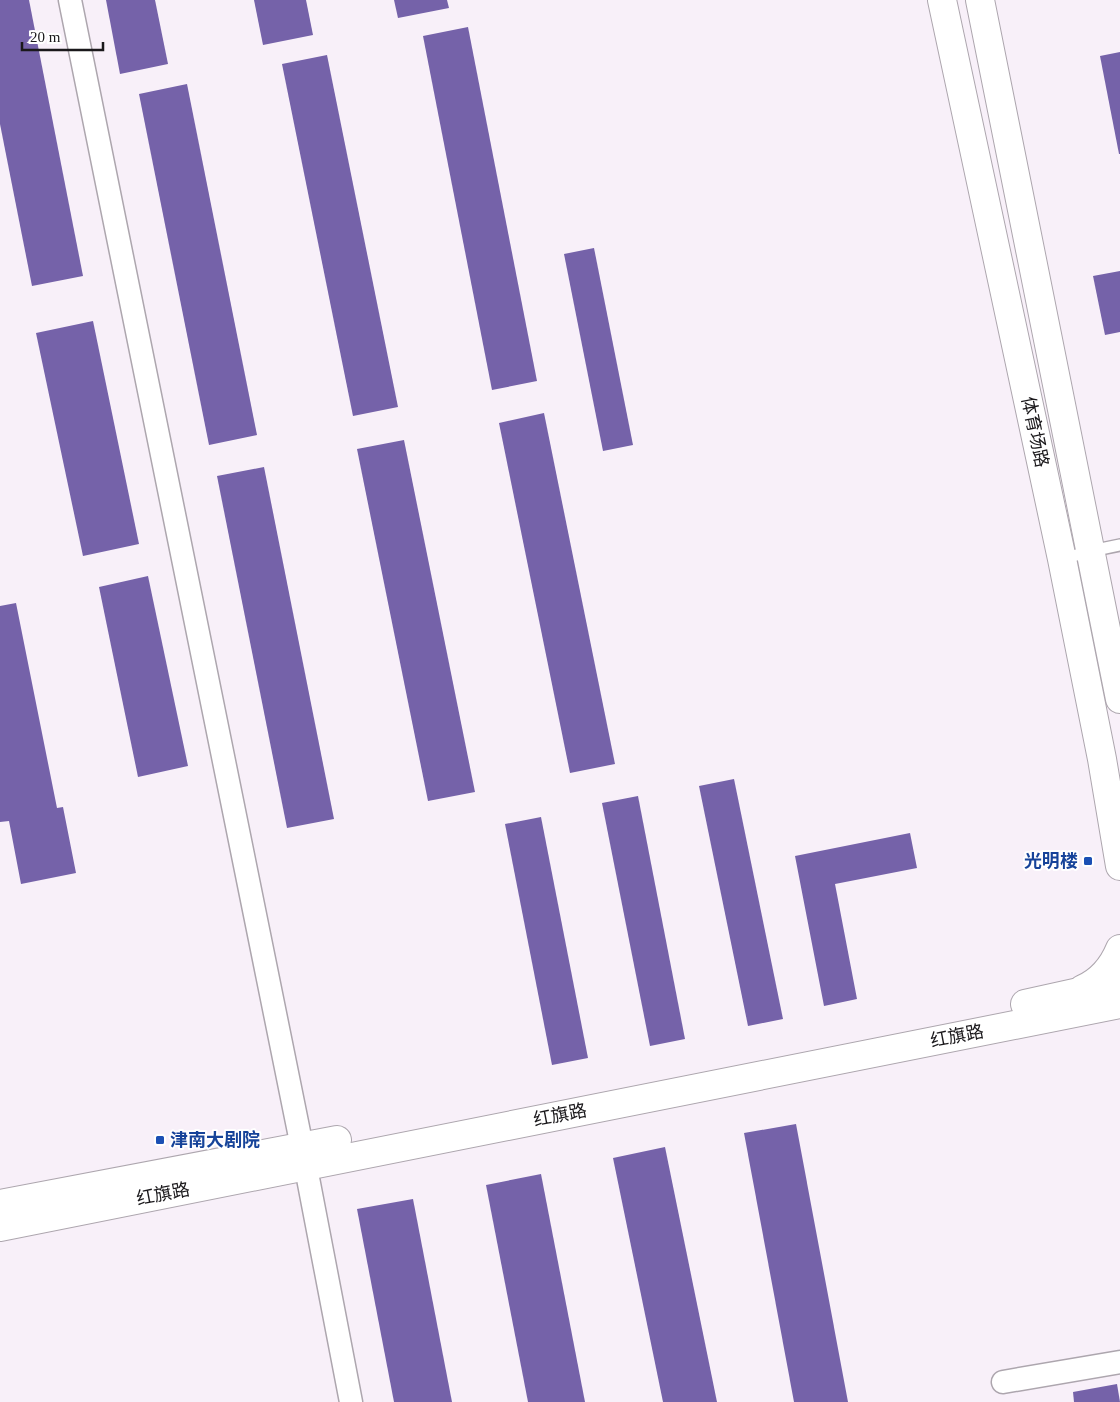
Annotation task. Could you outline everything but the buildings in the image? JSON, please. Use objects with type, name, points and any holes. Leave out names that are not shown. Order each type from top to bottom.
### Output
[{"type":"main road","name":"体育场路","points":[[942,0],[1062,559],[1102,759],[1120,866]]},
{"type":"main road","name":"体育场路","points":[[980,0],[1120,700]]},
{"type":"main road","points":[[1071,1004],[1110,968],[1120,949]]},
{"type":"main road","name":"红旗路","points":[[1071,1004],[1120,983]]},
{"type":"main road","points":[[1071,1004],[1120,991]]},
{"type":"main road","name":"红旗路","points":[[0,1227],[303,1156],[1071,1004],[1120,1004]]},
{"type":"main road","points":[[1071,1004],[1090,1014],[1120,1021]]},
{"type":"main road","name":"红旗路","points":[[0,1204],[303,1156]]},
{"type":"street","points":[[70,0],[351,1402]]},
{"type":"street","points":[[1003,1382],[1120,1362]]},
{"type":"lane","points":[[1062,559],[1120,545]]},
{"type":"place","name":"光明楼","points":[[1088,861]]},
{"type":"place","name":"津南大剧院","points":[[160,1140]]}]
